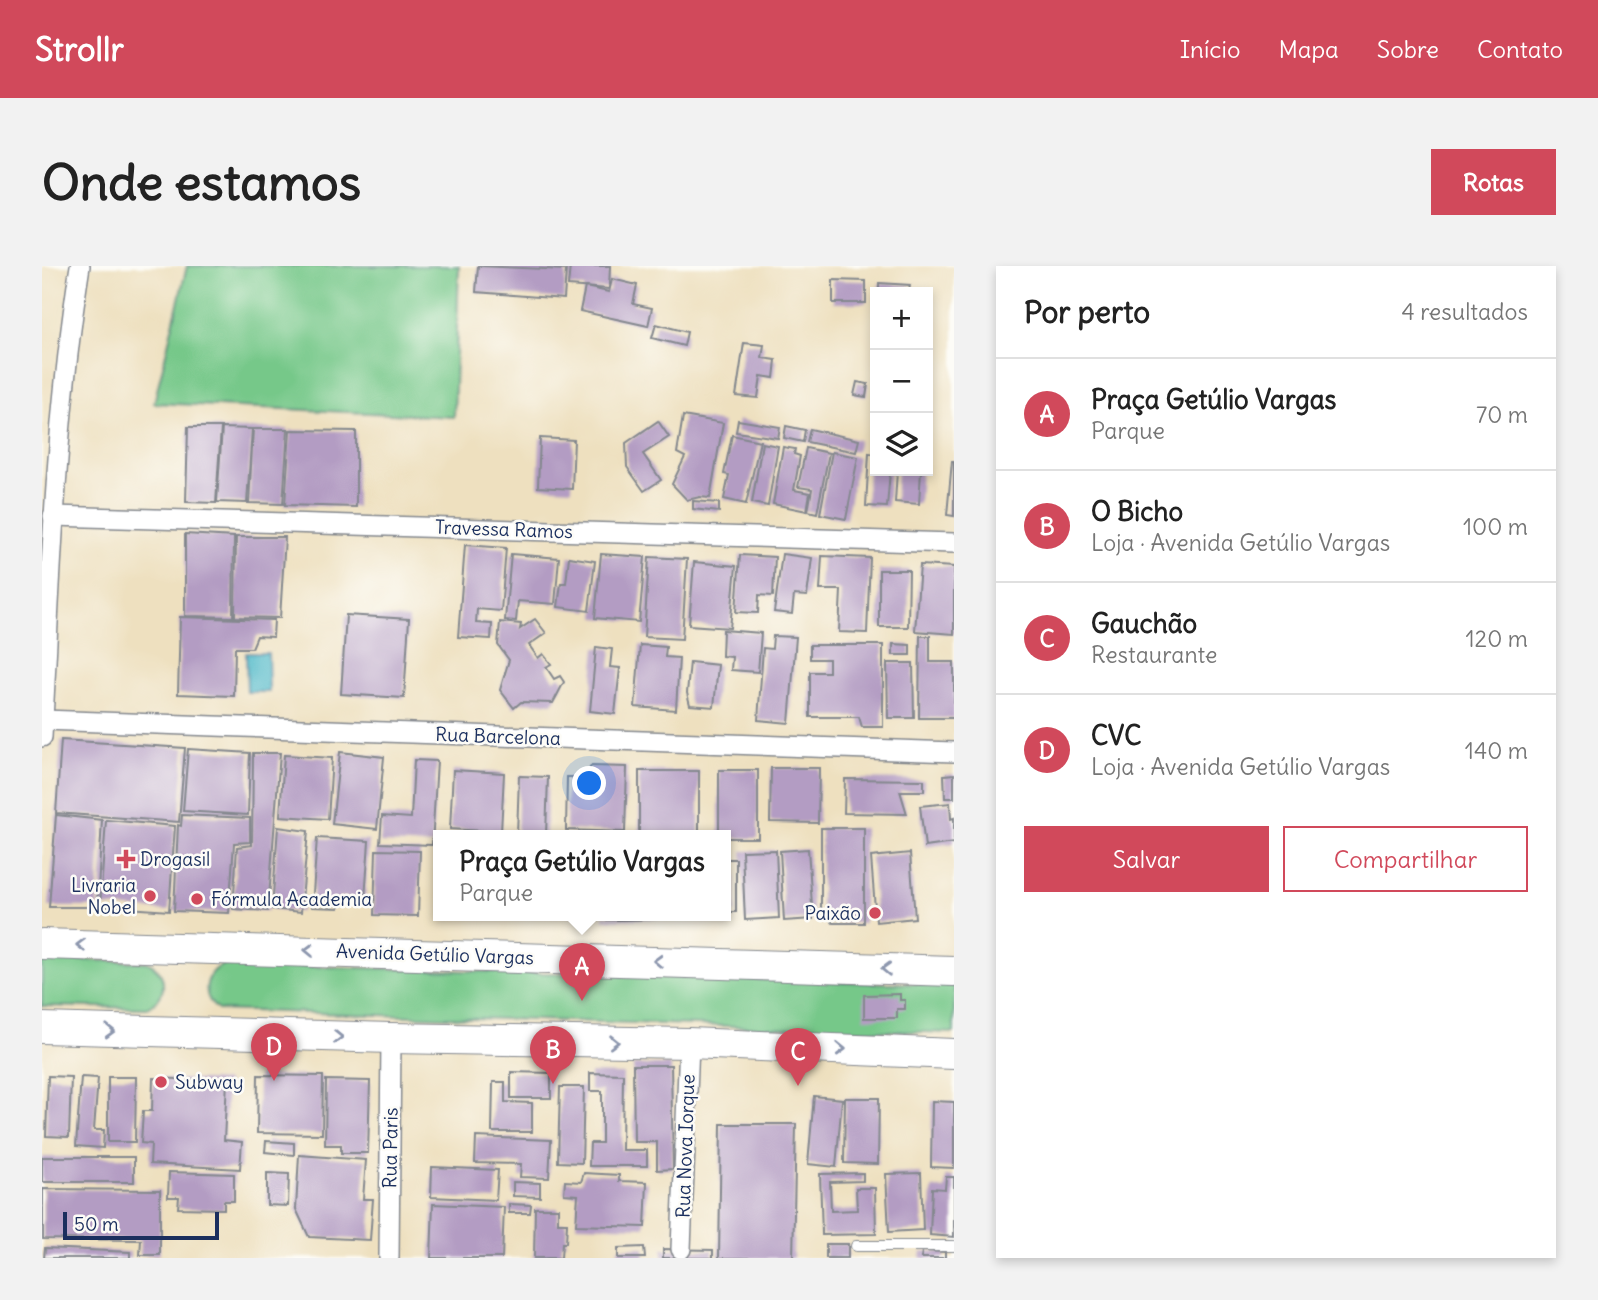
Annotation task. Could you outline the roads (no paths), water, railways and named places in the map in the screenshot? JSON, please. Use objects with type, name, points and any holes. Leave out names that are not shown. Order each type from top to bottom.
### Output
[{"type":"main road","name":"Avenida Getúlio Vargas","points":[[42,944],[954,971]]},
{"type":"main road","points":[[42,1028],[689,1043],[954,1054]]},
{"type":"street","points":[[42,737],[53,516],[67,344],[79,266]]},
{"type":"street","name":"Travessa Ramos","points":[[53,516],[954,543]]},
{"type":"street","name":"Rua Barcelona","points":[[43,720],[954,752]]},
{"type":"street","name":"Rua Paris","points":[[389,1258],[391,1038]]},
{"type":"street","name":"Rua Nova Iorque","points":[[681,1250],[689,1043]]},
{"type":"lane","points":[[856,1246],[954,1246]]},
{"type":"water","points":[[246,653],[268,653],[269,692],[247,692]]},
{"type":"place","name":"Drogasil","points":[[126,859]]},
{"type":"place","name":"Livraria Nobel","points":[[150,896]]},
{"type":"place","name":"Fórmula Academia","points":[[197,899]]},
{"type":"place","name":"Paixão","points":[[875,913]]},
{"type":"place","name":"Praça Getúlio Vargas","points":[[582,1001]]},
{"type":"place","name":"CVC","points":[[274,1081]]},
{"type":"place","name":"Subway","points":[[161,1082]]},
{"type":"place","name":"O Bicho","points":[[553,1084]]},
{"type":"place","name":"Gauchão","points":[[798,1086]]}]
